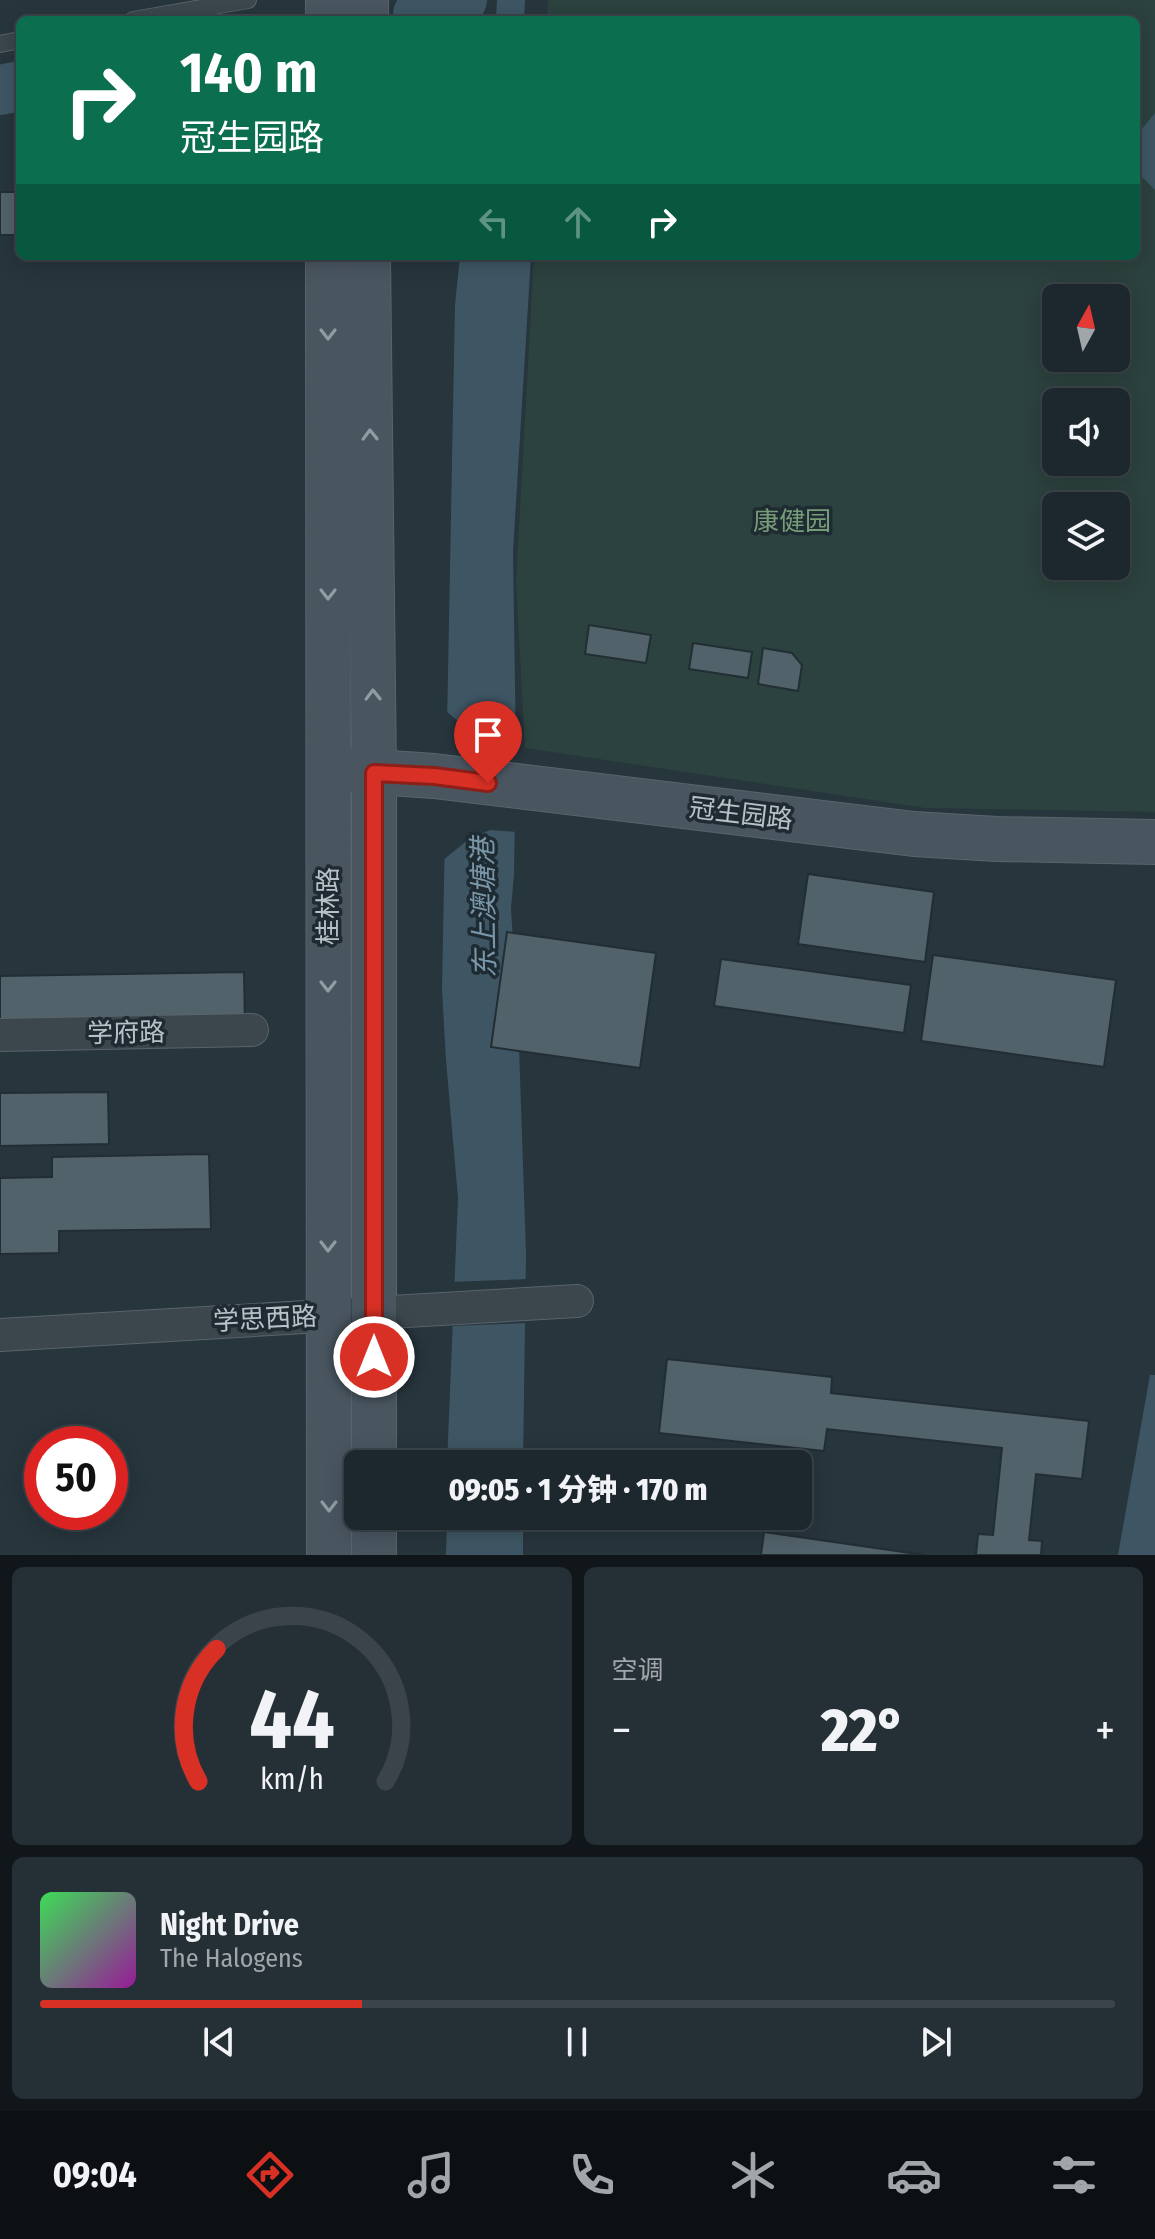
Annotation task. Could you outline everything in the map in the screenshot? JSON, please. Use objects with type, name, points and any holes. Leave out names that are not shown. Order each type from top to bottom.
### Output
[{"type":"main road","name":"桂林路","points":[[328,260],[329,1555]]},
{"type":"main road","name":"桂林路","points":[[368,260],[374,773],[374,1450]]},
{"type":"main road","name":"冠生园路","points":[[328,768],[434,776],[914,834],[1155,842]]},
{"type":"main road","points":[[374,1530],[374,1555]]},
{"type":"street","name":"学府路","points":[[0,1035],[252,1030]]},
{"type":"street","name":"学思西路","points":[[0,1335],[562,1302]]},
{"type":"lane","points":[[156,16],[248,0]]},
{"type":"green space","name":"康健园","points":[[548,0],[1155,0],[1155,812],[925,808],[525,748],[516,582],[534,260],[1140,260],[1140,16],[547,16]]},
{"type":"water","points":[[1155,113],[1155,190],[1141,176],[1140,131]]},
{"type":"water","points":[[460,260],[531,260],[513,551],[516,754],[511,908],[526,1254],[523,1450],[448,1450],[458,1198],[442,989],[455,305]]},
{"type":"water","points":[[1150,1375],[1155,1375],[1155,1555],[1118,1555]]},
{"type":"water","points":[[447,1530],[523,1530],[523,1555],[446,1555]]},
{"type":"pier","points":[[443,702],[447,712],[471,732],[509,747],[520,748],[520,753],[518,832],[490,830],[469,839],[442,861]]},
{"type":"pier","points":[[529,1279],[528,1323],[451,1326],[450,1282]]},
{"type":"building","points":[[0,192],[16,192],[16,235],[0,235]]},
{"type":"building","points":[[589,625],[651,635],[646,663],[585,654]]},
{"type":"building","points":[[693,643],[752,652],[748,678],[689,669]]},
{"type":"building","points":[[763,648],[792,653],[802,665],[798,691],[758,684]]},
{"type":"building","points":[[808,874],[934,892],[925,962],[798,944]]},
{"type":"building","points":[[507,932],[656,953],[640,1068],[491,1047]]},
{"type":"building","points":[[933,955],[1116,980],[1104,1067],[921,1041]]},
{"type":"building","points":[[721,959],[911,985],[904,1033],[714,1006]]},
{"type":"building","points":[[244,972],[245,1025],[0,1029],[0,976]]},
{"type":"building","points":[[108,1092],[109,1144],[0,1146],[0,1093]]},
{"type":"building","points":[[209,1154],[211,1229],[59,1231],[59,1253],[0,1254],[0,1178],[52,1177],[52,1157]]},
{"type":"building","points":[[667,1359],[832,1377],[831,1393],[1089,1421],[1082,1479],[1036,1474],[1029,1540],[1042,1541],[1041,1555],[976,1555],[978,1534],[993,1535],[1002,1448],[827,1429],[824,1451],[659,1433]]},
{"type":"building","points":[[764,1532],[924,1555],[761,1555]]},
{"type":"waterway","points":[[418,14],[462,0]]},
{"type":"waterway","name":"东上澳塘港","points":[[510,16],[511,0]]},
{"type":"waterway","points":[[0,90],[16,87]]},
{"type":"route","points":[[374,1357],[374,773],[488,783]]}]
